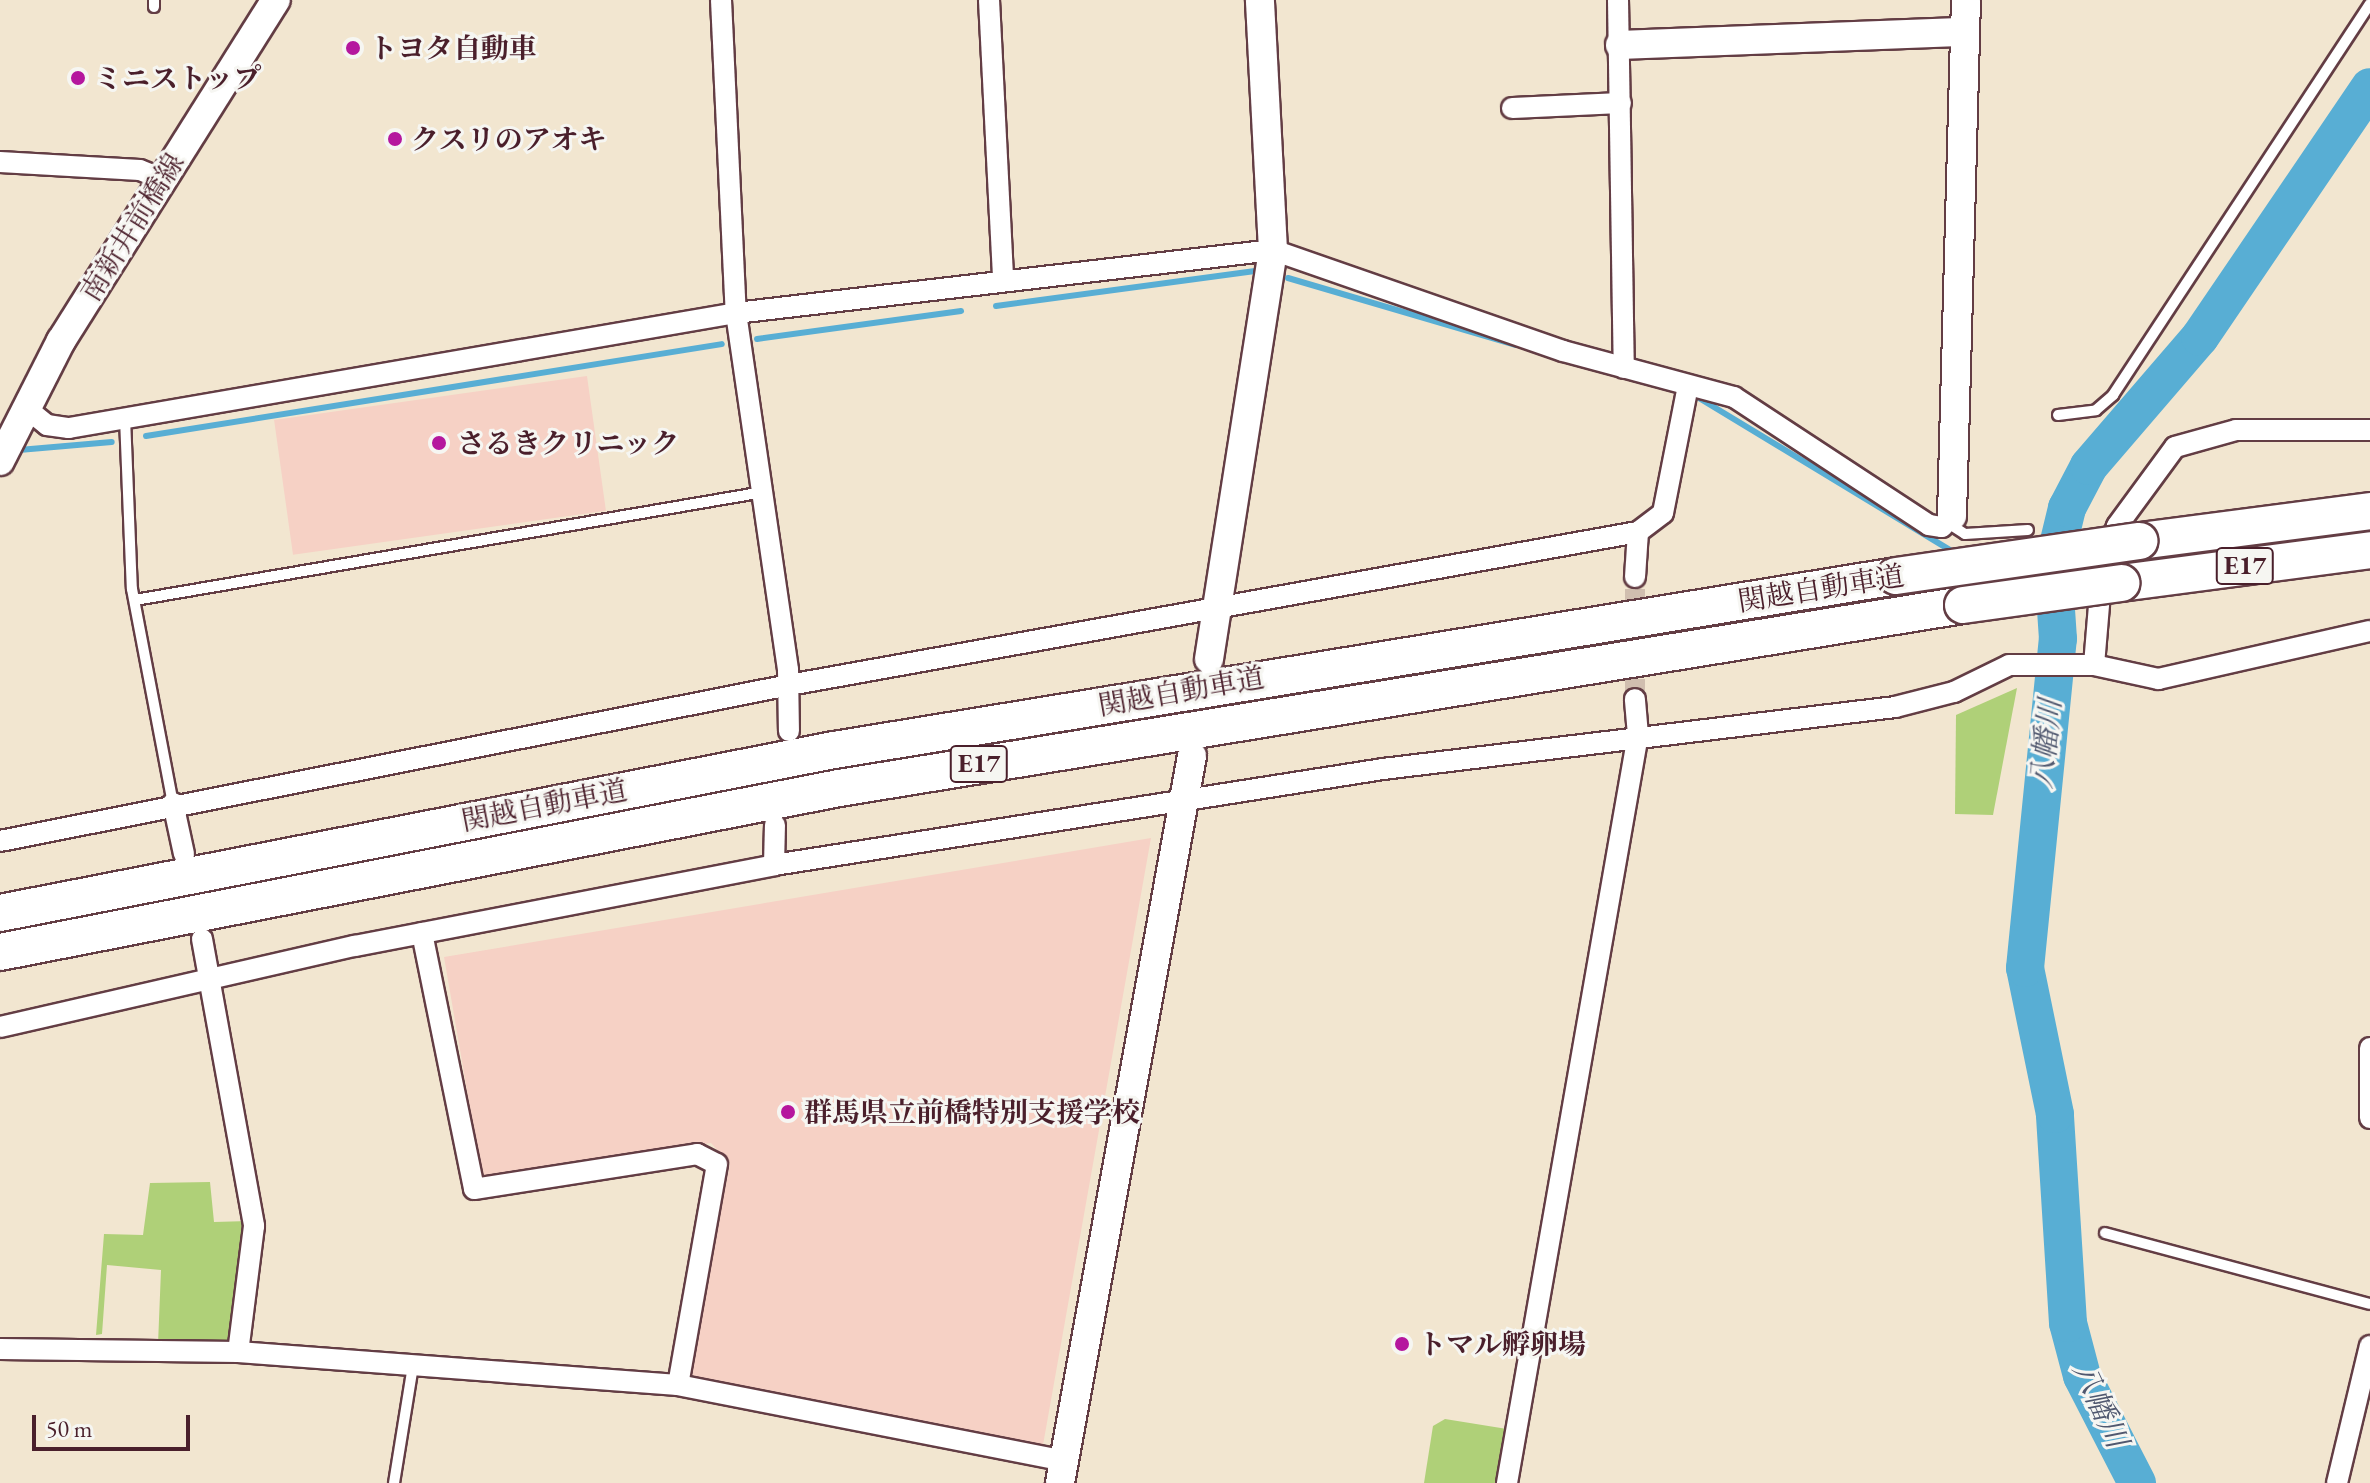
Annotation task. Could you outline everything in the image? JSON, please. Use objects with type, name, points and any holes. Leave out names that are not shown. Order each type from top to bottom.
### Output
[{"type":"highway","name":"関越自動車道","points":[[0,913],[834,750],[1896,576],[2370,511]]},
{"type":"highway","name":"関越自動車道","points":[[0,952],[855,785],[1963,605],[2370,550]]},
{"type":"street","name":"南新井前橋線","points":[[0,461],[26,408],[162,179],[276,0]]},
{"type":"street","points":[[721,0],[736,313],[758,493],[789,685],[789,731]]},
{"type":"street","points":[[989,0],[1003,279]]},
{"type":"street","points":[[1209,659],[1273,250],[1260,0]]},
{"type":"street","points":[[1618,0],[1624,368]]},
{"type":"street","points":[[26,408],[47,425],[69,428],[736,313],[1003,279],[1273,250],[1624,368],[1734,397],[1929,525],[1950,520],[1966,0]]},
{"type":"street","points":[[1620,45],[1965,32]]},
{"type":"street","points":[[1512,108],[1621,103]]},
{"type":"street","points":[[0,162],[140,170],[162,179]]},
{"type":"street","points":[[0,841],[173,803],[789,685],[1218,611],[1638,532],[1663,513],[1688,385]]},
{"type":"street","points":[[2088,664],[2103,558],[2117,526],[2175,447],[2236,430],[2370,430]]},
{"type":"street","points":[[1635,577],[1638,532]]},
{"type":"street","points":[[0,1027],[422,933],[774,865],[1184,800],[1638,735],[1895,707],[1954,692],[1999,666],[2088,664],[2158,679],[2370,631]]},
{"type":"street","points":[[1507,1483],[1638,735],[1635,699]]},
{"type":"street","points":[[0,1349],[238,1352],[678,1385],[1062,1472],[1192,756]]},
{"type":"street","points":[[173,803],[184,854]]},
{"type":"street","points":[[774,865],[775,825]]},
{"type":"street","points":[[422,933],[474,1189],[697,1154],[717,1164],[678,1385]]},
{"type":"street","points":[[202,939],[254,1226],[238,1352]]},
{"type":"street","points":[[2369,1105],[2370,1048]]},
{"type":"street","points":[[2337,1483],[2370,1346]]},
{"type":"lane","points":[[2058,415],[2096,410],[2113,395],[2370,4]]},
{"type":"lane","points":[[125,418],[135,600],[173,803]]},
{"type":"lane","points":[[135,600],[758,493]]},
{"type":"lane","points":[[1950,520],[1960,534],[2028,530]]},
{"type":"lane","points":[[2105,1233],[2370,1304]]},
{"type":"lane","points":[[394,1483],[413,1366]]},
{"type":"shaded area","points":[[587,376],[606,511],[293,555],[274,420]]},
{"type":"shaded area","name":"群馬県立前橋特別支援学校","points":[[1151,838],[1043,1445],[694,1382],[688,1373],[730,1164],[711,1143],[482,1177],[444,957]]},
{"type":"green space","points":[[2017,688],[1993,815],[1955,814],[1956,715]]},
{"type":"green space","points":[[210,1182],[214,1222],[249,1221],[235,1345],[158,1344],[161,1270],[107,1265],[102,1334],[96,1335],[104,1234],[143,1235],[150,1183]]},
{"type":"green space","points":[[1445,1419],[1507,1429],[1498,1483],[1424,1483],[1433,1426]]},
{"type":"waterway","name":"八幡川","points":[[2137,1483],[2082,1376],[2068,1323],[2055,1114],[2025,968],[2058,639],[2053,566],[2067,508],[2089,466],[2200,337],[2370,87]]},
{"type":"waterway","points":[[996,306],[1261,270]]},
{"type":"waterway","points":[[1288,278],[1515,345]]},
{"type":"waterway","points":[[757,339],[961,311]]},
{"type":"waterway","points":[[146,436],[722,344]]},
{"type":"waterway","points":[[1699,398],[1952,551]]},
{"type":"waterway","points":[[19,450],[112,442]]},
{"type":"tunnel","points":[[1635,577],[1635,699]]},
{"type":"place","name":"トヨタ自動車","points":[[353,48]]},
{"type":"place","name":"ミニストップ","points":[[78,78]]},
{"type":"place","name":"クスリのアオキ","points":[[395,139]]},
{"type":"place","name":"さるきクリニック","points":[[439,443]]},
{"type":"place","name":"群馬県立前橋特別支援学校","points":[[788,1112]]},
{"type":"place","name":"トマル孵卵場","points":[[1402,1344]]}]
